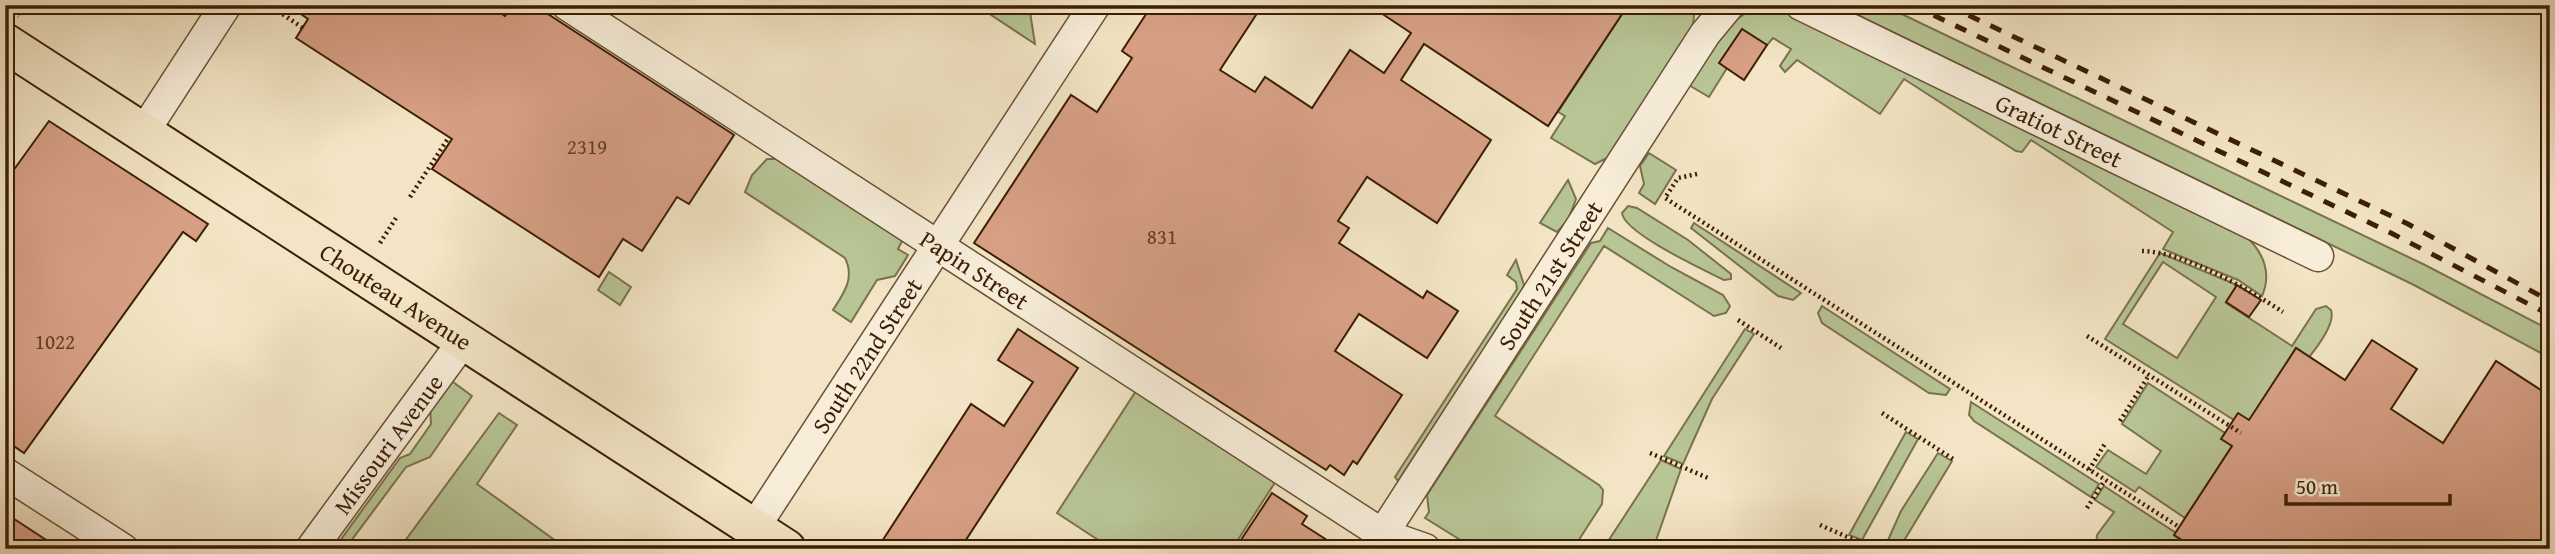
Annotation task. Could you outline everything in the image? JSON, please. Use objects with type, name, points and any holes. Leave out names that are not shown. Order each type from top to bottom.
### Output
[{"type":"main road","name":"Chouteau Avenue","points":[[5,43],[786,549]]},
{"type":"street","points":[[143,133],[226,5]]},
{"type":"street","name":"Papin Street","points":[[567,5],[938,246],[1378,541],[1425,549]]},
{"type":"street","name":"South 22nd Street","points":[[754,528],[1096,5]]},
{"type":"street","name":"South 21st Street","points":[[1378,541],[1705,34],[1729,5]]},
{"type":"street","name":"Gratiot Street","points":[[1801,5],[2318,256]]},
{"type":"street","name":"Missouri Avenue","points":[[312,549],[464,340]]},
{"type":"street","points":[[5,473],[122,549]]},
{"type":"path","points":[[269,5],[303,27]]},
{"type":"path","points":[[410,197],[449,137]]},
{"type":"path","points":[[1697,174],[1678,178],[1665,198],[2179,527]]},
{"type":"path","points":[[380,243],[396,218]]},
{"type":"path","points":[[2142,250],[2161,251],[2239,284],[2283,312]]},
{"type":"path","points":[[1738,320],[1781,348]]},
{"type":"path","points":[[2087,336],[2241,433]]},
{"type":"path","points":[[2120,421],[2149,375]]},
{"type":"path","points":[[1882,413],[1953,459]]},
{"type":"path","points":[[2089,470],[2106,443]]},
{"type":"path","points":[[1650,453],[1708,478]]},
{"type":"path","points":[[2087,508],[2105,480]]},
{"type":"path","points":[[1820,525],[1875,549]]},
{"type":"green space","points":[[976,5],[1034,5],[1030,12],[1035,44]]},
{"type":"green space","points":[[1628,5],[1695,5],[1693,26],[1609,157],[1595,164],[1551,138],[1565,116],[1558,112]]},
{"type":"green space","points":[[1837,5],[1883,5],[2425,265],[2550,330],[2550,358],[2414,285]]},
{"type":"green space","points":[[1756,8],[1786,12],[2247,237],[2258,250],[2266,271],[2262,296],[2238,280],[2163,249],[2173,232],[2031,140],[2022,152],[2016,151],[1904,79],[1880,114],[1797,60],[1785,72],[1780,66],[1791,49],[1773,38],[1767,45],[1742,29],[1720,63],[1727,68],[1709,97],[1687,84],[1724,30]]},
{"type":"green space","points":[[1649,153],[1676,170],[1655,204],[1639,193],[1644,184],[1640,166]]},
{"type":"green space","points":[[767,159],[776,159],[903,239],[898,249],[908,255],[895,276],[877,280],[851,322],[833,310],[848,279],[845,258],[745,192],[752,175]]},
{"type":"green space","points":[[1568,180],[1576,199],[1568,220],[1557,232],[1540,223]]},
{"type":"green space","points":[[1628,206],[1637,208],[1688,240],[1731,274],[1731,279],[1724,280],[1650,240],[1626,221],[1622,213]]},
{"type":"green space","points":[[1694,223],[1801,293],[1793,300],[1778,296],[1691,228]]},
{"type":"green space","points":[[1608,228],[1723,295],[1730,306],[1726,313],[1714,316],[1604,246],[1495,416],[1599,485],[1603,490],[1602,504],[1573,549],[1475,549],[1425,518],[1429,512],[1427,495],[1591,243],[1600,241]]},
{"type":"green space","points":[[2160,253],[2237,285],[2226,303],[2292,346],[2316,309],[2326,306],[2331,310],[2331,321],[2314,351],[2249,420],[2234,420],[2105,339]],"holes":[[[2163,262],[2216,297],[2177,358],[2123,324]]]},
{"type":"green space","points":[[1516,260],[1524,285],[1522,291],[1398,481],[1395,477],[1517,289],[1516,282],[1507,275]]},
{"type":"green space","points":[[609,272],[631,287],[620,305],[598,290]]},
{"type":"green space","points":[[1822,306],[1950,389],[1946,395],[1929,393],[1822,323],[1818,313]]},
{"type":"green space","points":[[1745,329],[1754,334],[1712,399],[1683,464],[1664,456]]},
{"type":"green space","points":[[449,379],[472,396],[430,457],[406,467],[345,549],[334,549],[400,458],[410,454],[431,424],[430,404]]},
{"type":"green space","points":[[2148,383],[2225,433],[2232,446],[2185,518],[2139,487],[2135,492],[2096,467],[2108,450],[2146,474],[2161,451],[2122,424]]},
{"type":"green space","points":[[1136,391],[1276,481],[1232,549],[1112,549],[1057,513]]},
{"type":"green space","points":[[1971,402],[2099,484],[2091,497],[1974,421],[1969,415]]},
{"type":"green space","points":[[499,413],[517,425],[477,484],[567,549],[399,549]]},
{"type":"green space","points":[[1906,432],[1918,439],[1862,540],[1849,535]]},
{"type":"green space","points":[[1938,453],[1952,461],[1899,549],[1884,549],[1901,511]]},
{"type":"green space","points":[[1661,460],[1681,469],[1653,549],[1603,549]]},
{"type":"green space","points":[[2104,486],[2176,533],[2175,536],[2185,542],[2180,549],[2096,546],[2097,535],[2114,512],[2095,500]]},
{"type":"building","points":[[288,5],[489,5],[505,16],[512,5],[534,5],[734,135],[689,204],[677,197],[642,251],[623,239],[599,277],[432,169],[452,139],[296,38],[308,19]]},
{"type":"building","points":[[1152,5],[1241,5],[1256,15],[1220,70],[1255,92],[1265,77],[1312,108],[1350,50],[1384,73],[1411,33],[1369,5],[1628,5],[1548,126],[1424,44],[1401,80],[1491,140],[1437,223],[1367,177],[1338,221],[1349,228],[1339,243],[1423,298],[1427,291],[1458,311],[1427,358],[1359,314],[1335,351],[1402,395],[1357,464],[1353,461],[1344,475],[1330,465],[1326,470],[974,243],[1071,95],[1097,112],[1132,58],[1122,51]]},
{"type":"building","points":[[1742,29],[1767,45],[1744,80],[1719,63]]},
{"type":"building","points":[[49,121],[208,224],[196,241],[183,232],[24,453],[5,440],[5,182]]},
{"type":"building","points":[[2237,285],[2261,300],[2249,317],[2226,302]]},
{"type":"building","points":[[1018,329],[1078,368],[960,549],[877,549],[971,404],[1004,426],[1033,382],[998,360]]},
{"type":"building","points":[[2372,340],[2417,369],[2391,409],[2443,443],[2496,361],[2550,396],[2550,549],[2196,549],[2174,535],[2232,446],[2221,439],[2238,413],[2249,420],[2296,348],[2345,380]]},
{"type":"building","points":[[1272,493],[1307,516],[1302,524],[1341,549],[1235,549]]},
{"type":"building","points":[[5,513],[60,549],[5,549]]},
{"type":"railway","points":[[1912,5],[2391,233],[2550,315]]},
{"type":"railway","points":[[1947,5],[2408,224],[2550,301]]}]
